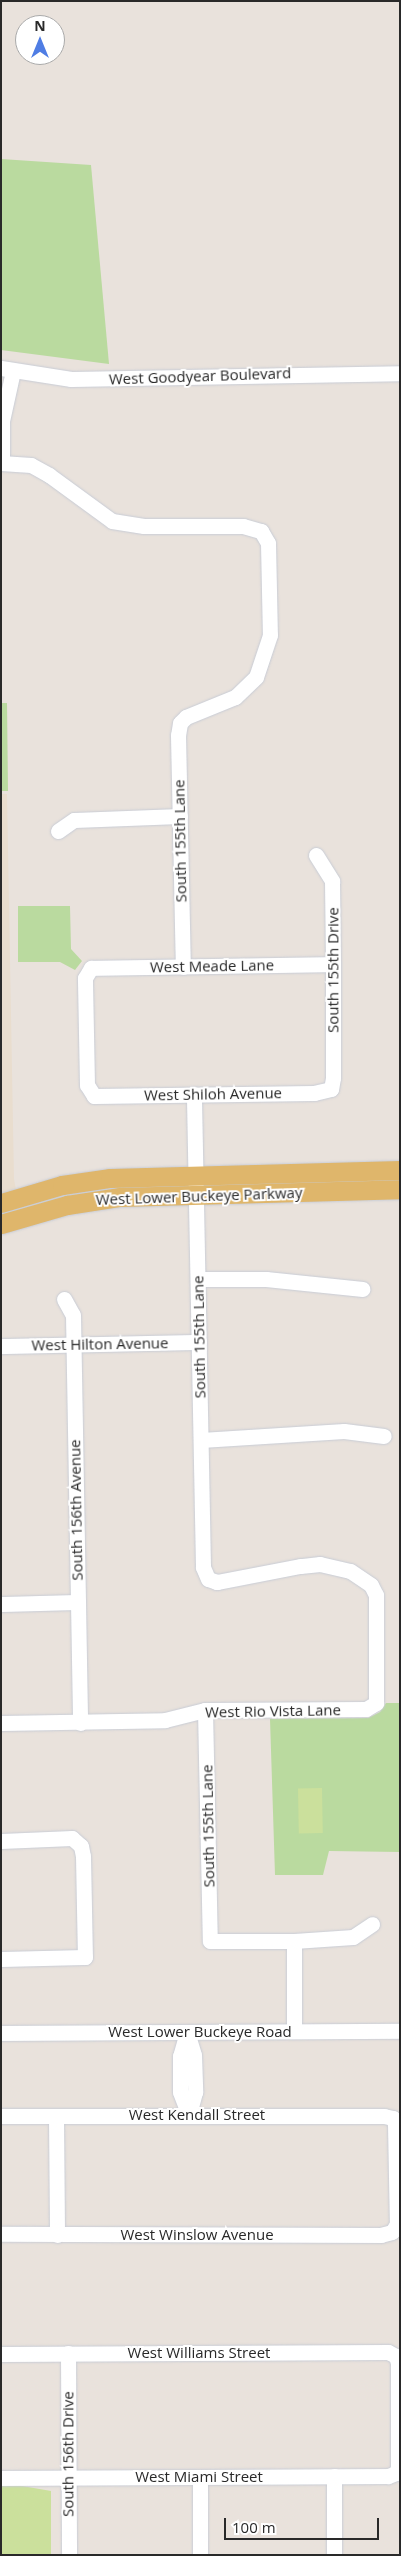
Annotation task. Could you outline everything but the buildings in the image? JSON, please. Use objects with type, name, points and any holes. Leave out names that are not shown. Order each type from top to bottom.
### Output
[{"type":"main road","name":"West Lower Buckeye Parkway","points":[[1,1203],[27,1194],[91,1180],[195,1175],[400,1170]]},
{"type":"main road","name":"West Lower Buckeye Parkway","points":[[1,1224],[51,1209],[96,1200],[196,1194],[400,1190]]},
{"type":"street","name":"West Goodyear Boulevard","points":[[7,370],[54,377],[103,379],[400,373]]},
{"type":"street","points":[[2,463],[2,421],[7,370]]},
{"type":"street","name":"South 155th Lane","points":[[2,463],[31,465],[49,475],[112,521],[144,526],[243,526],[260,531],[268,544],[270,635],[256,677],[235,697],[186,717],[180,722],[178,735],[183,967]]},
{"type":"street","points":[[58,831],[74,820],[180,816]]},
{"type":"street","name":"South 155th Drive","points":[[316,855],[332,881],[333,1078],[331,1089]]},
{"type":"street","name":"West Meade Lane","points":[[94,1096],[87,1085],[85,978],[91,968],[333,964]]},
{"type":"street","name":"West Shiloh Avenue","points":[[94,1096],[314,1093],[331,1089]]},
{"type":"street","name":"South 155th Lane","points":[[194,1094],[203,1567],[208,1579],[217,1582],[320,1564],[350,1571],[370,1585],[376,1595],[376,1703]]},
{"type":"street","points":[[198,1279],[266,1279],[362,1288]]},
{"type":"street","name":"South 156th Avenue","points":[[64,1299],[73,1315],[80,1723]]},
{"type":"street","name":"West Hilton Avenue","points":[[1,1346],[199,1342]]},
{"type":"street","points":[[201,1440],[344,1431],[384,1436]]},
{"type":"street","points":[[1,1604],[78,1602]]},
{"type":"street","name":"West Rio Vista Lane","points":[[80,1723],[165,1720],[205,1710],[366,1710],[376,1703]]},
{"type":"street","name":"South 155th Lane","points":[[205,1710],[210,1941],[294,1941]]},
{"type":"street","points":[[1,1723],[80,1723]]},
{"type":"street","points":[[1,1841],[72,1838],[81,1846],[83,1856],[85,1957],[1,1959]]},
{"type":"street","points":[[294,2031],[294,1941],[353,1937],[372,1924]]},
{"type":"street","name":"West Lower Buckeye Road","points":[[1,2033],[400,2031]]},
{"type":"street","points":[[187,2032],[180,2056],[180,2092],[189,2115]]},
{"type":"street","name":"West Kendall Street","points":[[1,2116],[189,2115],[384,2116],[393,2118],[395,2124],[397,2224],[392,2232]]},
{"type":"street","points":[[56,2116],[57,2235]]},
{"type":"street","name":"West Winslow Avenue","points":[[1,2234],[382,2234],[392,2232]]},
{"type":"street","name":"West Williams Street","points":[[1,2354],[388,2352],[396,2356],[398,2363],[398,2467],[396,2473]]},
{"type":"street","name":"South 156th Drive","points":[[68,2354],[69,2555]]},
{"type":"street","name":"West Miami Street","points":[[1,2478],[388,2476],[396,2473]]},
{"type":"street","points":[[334,2476],[334,2555]]},
{"type":"street","points":[[200,2477],[200,2555]]},
{"type":"shaded area","points":[[1,794],[7,794],[14,1179],[16,1190],[1,1195]]},
{"type":"green space","points":[[1,159],[91,165],[109,364],[1,350]]},
{"type":"green space","points":[[1,703],[7,703],[8,791],[1,791]]},
{"type":"green space","points":[[18,906],[70,906],[71,949],[82,961],[75,970],[60,962],[18,962]]},
{"type":"green space","points":[[386,1703],[400,1703],[400,1852],[329,1851],[323,1875],[275,1875],[270,1719],[368,1718],[380,1712]]},
{"type":"green space","points":[[298,1788],[322,1788],[323,1833],[299,1833]]},
{"type":"green space","points":[[5,2483],[51,2491],[51,2555],[1,2555],[1,2484]]}]
